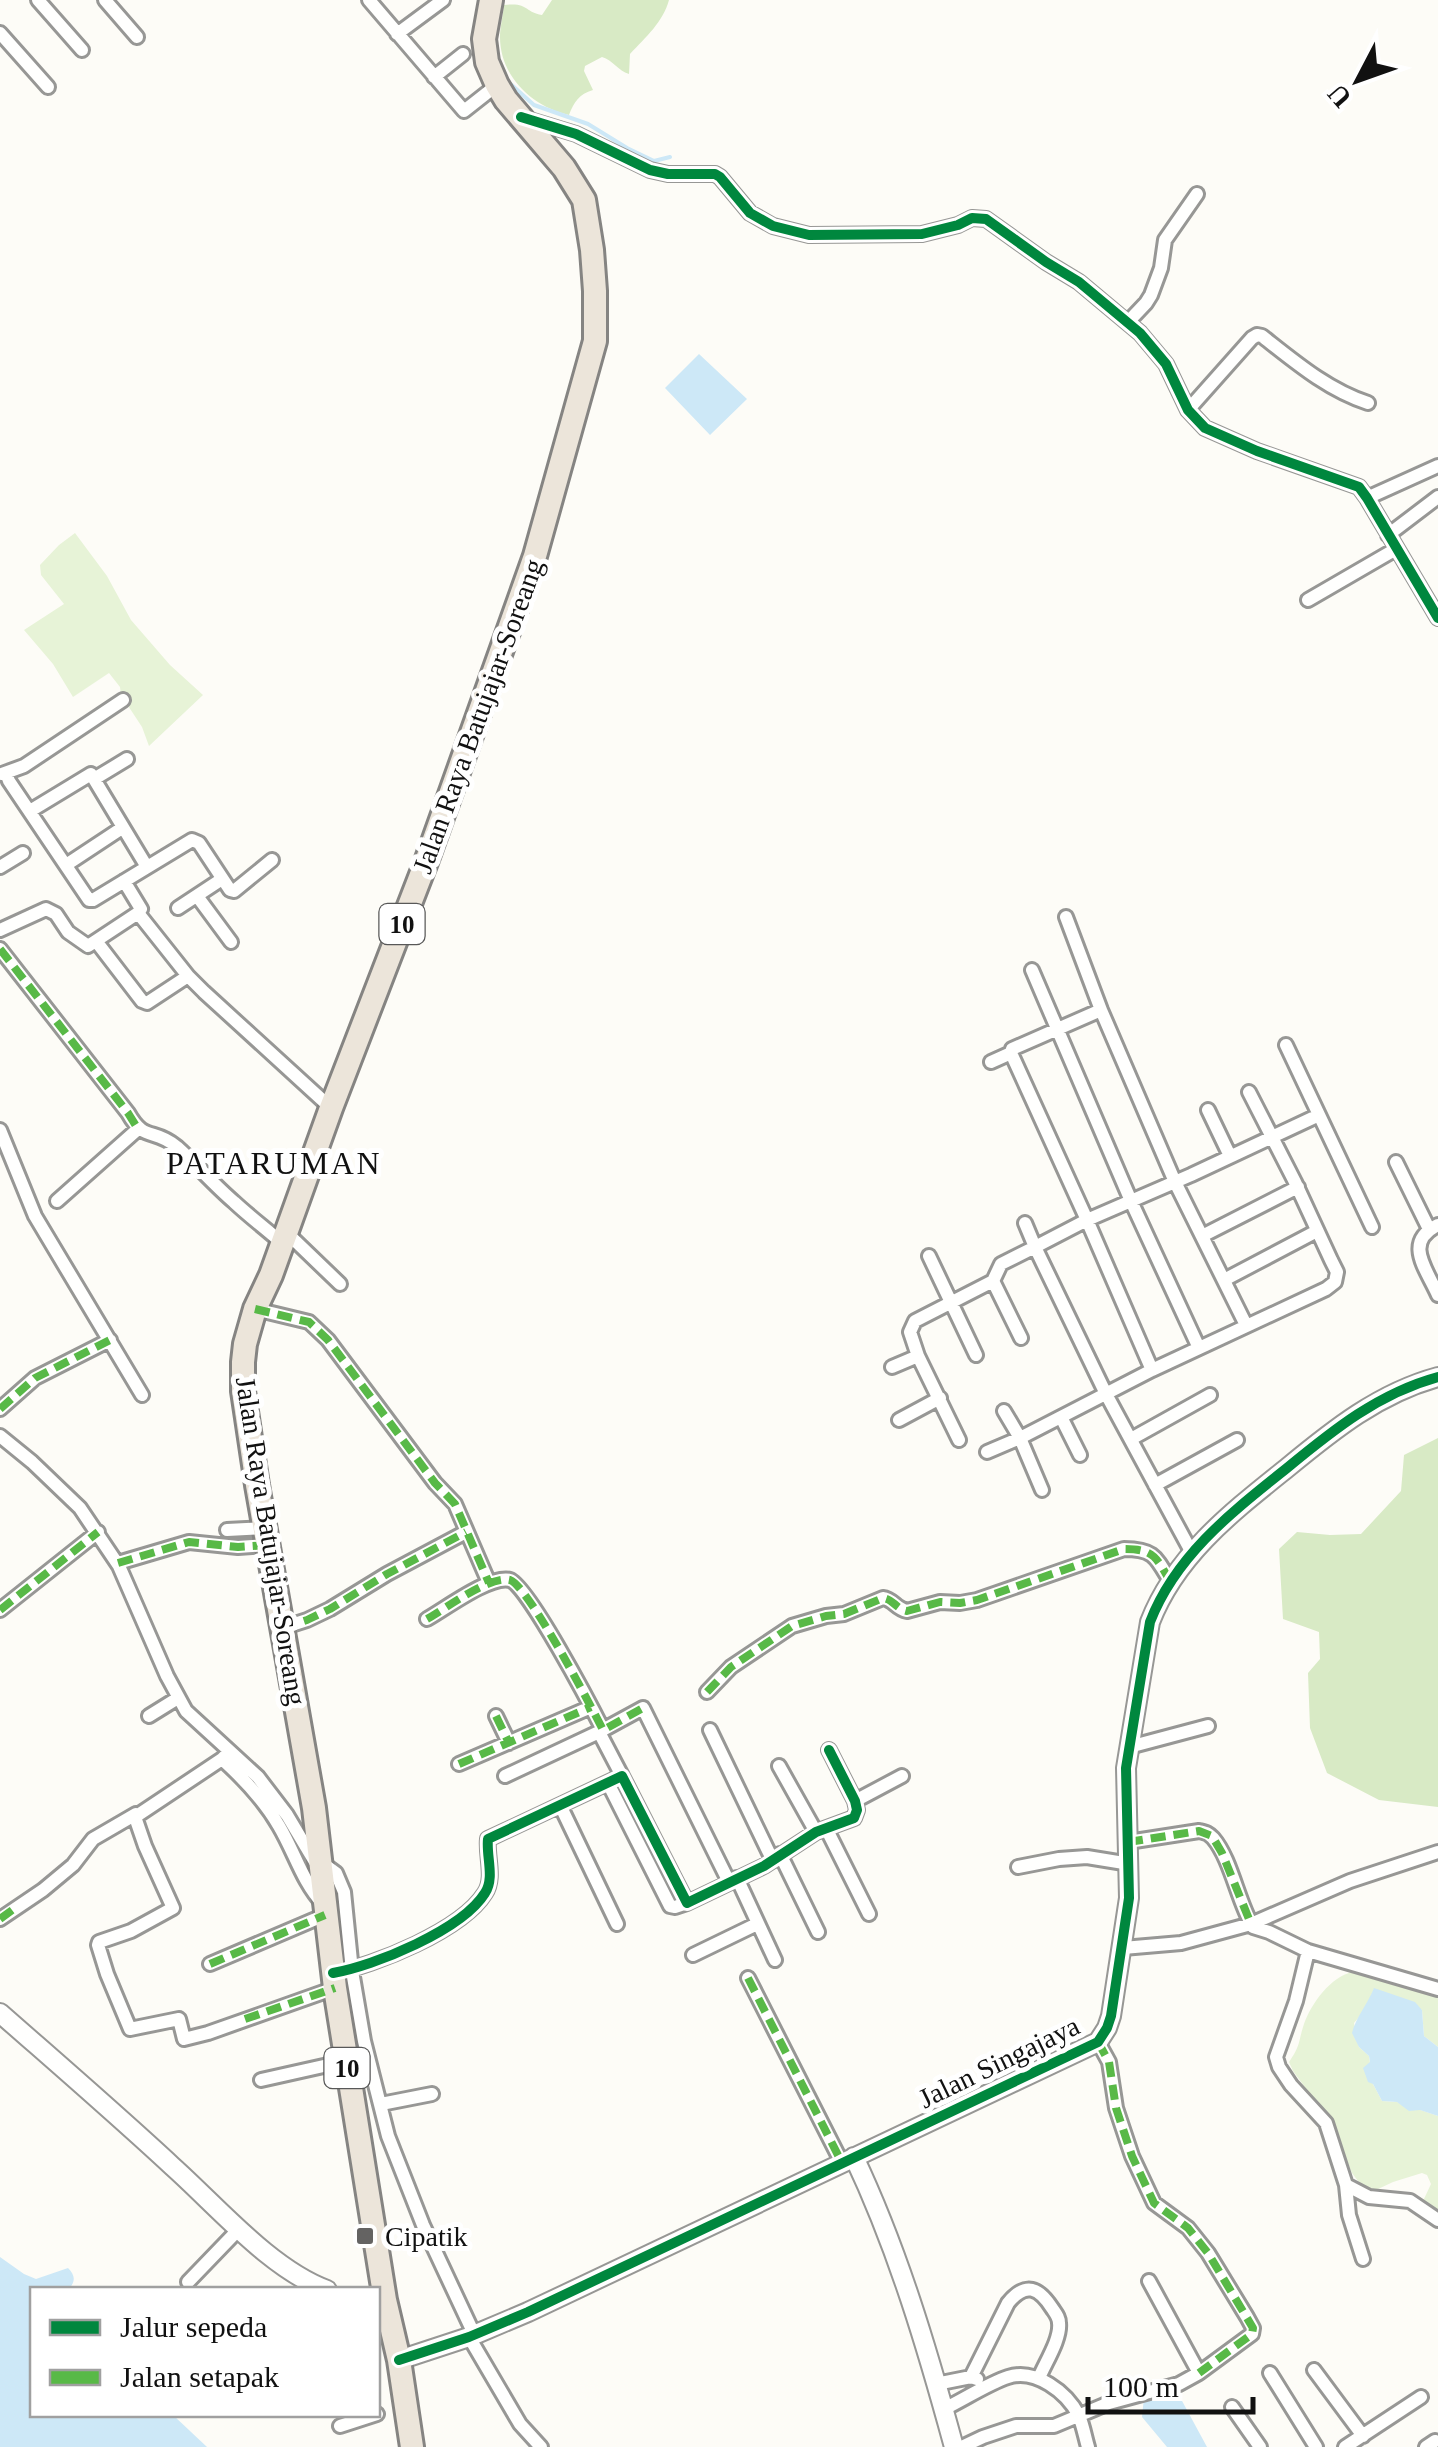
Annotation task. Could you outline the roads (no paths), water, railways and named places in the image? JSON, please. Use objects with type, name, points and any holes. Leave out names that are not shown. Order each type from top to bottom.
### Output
[{"type":"highway","name":"Jalan Raya Batujajar-Soreang","points":[[379,2287],[346,2061],[342,1975],[323,1889],[309,1776],[243,1391],[244,1350],[255,1309],[426,862],[535,556],[595,341],[596,291],[584,200],[564,168],[497,85],[487,62],[484,39],[490,0]]},
{"type":"highway","name":"Jalan Raya Batujajar-Soreang","points":[[381,2300],[400,2360],[412,2447]]},
{"type":"street","points":[[38,0],[82,50]]},
{"type":"street","points":[[105,0],[137,37]]},
{"type":"street","points":[[369,0],[464,111],[497,85]]},
{"type":"street","points":[[397,34],[443,0]]},
{"type":"street","points":[[0,33],[48,87]]},
{"type":"street","points":[[434,77],[462,54]]},
{"type":"street","points":[[521,117],[576,134],[650,170],[715,174],[750,213],[773,226],[809,235],[922,234],[982,217],[1079,282],[1128,322],[1166,364],[1188,410],[1208,430],[1356,486],[1437,614]]},
{"type":"street","points":[[1128,322],[1151,295],[1161,268],[1165,240],[1197,194]]},
{"type":"street","points":[[1188,410],[1257,335],[1342,394],[1368,403]]},
{"type":"street","points":[[1367,498],[1438,466]]},
{"type":"street","points":[[1388,535],[1438,496]]},
{"type":"street","points":[[1308,600],[1396,548]]},
{"type":"street","points":[[123,700],[24,766],[3,774],[90,900],[192,840],[234,892],[272,860]]},
{"type":"street","points":[[94,779],[126,759]]},
{"type":"street","points":[[30,811],[90,774],[146,867]]},
{"type":"street","points":[[66,864],[122,828]]},
{"type":"street","points":[[0,867],[24,853]]},
{"type":"street","points":[[178,908],[222,879]]},
{"type":"street","points":[[1,926],[46,910],[56,914],[68,932],[88,946],[142,908],[124,881]]},
{"type":"street","points":[[197,896],[231,942]]},
{"type":"street","points":[[138,913],[188,976],[331,1108]]},
{"type":"street","points":[[1066,917],[1101,1010],[1175,1182],[1246,1325]]},
{"type":"street","points":[[96,941],[147,1004],[188,976]]},
{"type":"street","points":[[0,949],[138,1129],[158,1134],[175,1146],[234,1202],[340,1284]]},
{"type":"street","points":[[1032,970],[1199,1348]]},
{"type":"street","points":[[991,1062],[1101,1010]]},
{"type":"street","points":[[1286,1045],[1372,1227]]},
{"type":"street","points":[[1010,1053],[1152,1370]]},
{"type":"street","points":[[987,1452],[1335,1282],[1337,1272],[1248,1092]]},
{"type":"street","points":[[1208,1110],[1230,1156]]},
{"type":"street","points":[[959,1440],[918,1356],[910,1332],[915,1322],[992,1281],[1001,1264],[1087,1220],[1319,1115]]},
{"type":"street","points":[[56,1202],[138,1129]]},
{"type":"street","points":[[0,1130],[35,1216],[142,1394]]},
{"type":"street","points":[[1396,1162],[1434,1227],[1421,1238],[1418,1248],[1438,1295]]},
{"type":"street","points":[[1202,1236],[1298,1187]]},
{"type":"street","points":[[1025,1223],[1106,1394],[1192,1553]]},
{"type":"street","points":[[1224,1280],[1317,1231]]},
{"type":"street","points":[[930,1256],[976,1355]]},
{"type":"street","points":[[992,1281],[1022,1338]]},
{"type":"street","points":[[255,1309],[309,1322],[328,1340],[455,1504],[489,1582]]},
{"type":"street","points":[[0,1409],[35,1378],[110,1340]]},
{"type":"street","points":[[892,1367],[918,1356]]},
{"type":"street","name":"Jalan Singajaya","points":[[400,2360],[472,2335],[563,2296],[1098,2042],[1111,2016],[1123,1948],[1130,1864],[1126,1768],[1150,1622],[1158,1602],[1192,1553],[1224,1519],[1335,1429],[1396,1391],[1438,1377]]},
{"type":"street","points":[[1131,1439],[1210,1394]]},
{"type":"street","points":[[898,1420],[940,1398]]},
{"type":"street","points":[[1004,1411],[1042,1490]]},
{"type":"street","points":[[1061,1417],[1080,1455]]},
{"type":"street","points":[[0,1436],[70,1498],[98,1532],[118,1563],[178,1698],[268,1808],[304,1879],[323,1889]]},
{"type":"street","points":[[1156,1485],[1237,1440]]},
{"type":"street","points":[[227,1530],[266,1537]]},
{"type":"street","points":[[0,1610],[98,1532]]},
{"type":"street","points":[[282,1628],[330,1609],[466,1532]]},
{"type":"street","points":[[118,1563],[190,1542],[238,1547],[266,1537]]},
{"type":"street","points":[[707,1692],[731,1667],[792,1626],[844,1614],[882,1598],[907,1611],[940,1602],[960,1604],[1124,1549],[1141,1549],[1155,1555],[1170,1581]]},
{"type":"street","points":[[427,1619],[489,1582],[513,1581],[522,1590],[591,1707],[687,1903]]},
{"type":"street","points":[[148,1716],[178,1698]]},
{"type":"street","points":[[459,1764],[591,1707]]},
{"type":"street","points":[[505,1776],[643,1708],[775,1960]]},
{"type":"street","points":[[496,1716],[509,1744]]},
{"type":"street","points":[[1129,1747],[1208,1726]]},
{"type":"street","points":[[710,1730],[818,1932]]},
{"type":"street","points":[[608,1783],[670,1906],[675,1908],[764,1866],[821,1831],[854,1818],[855,1800],[829,1750]]},
{"type":"street","points":[[226,1755],[258,1776],[274,1796],[300,1835],[323,1889]]},
{"type":"street","points":[[0,1919],[73,1865],[93,1838],[180,1788],[226,1755]]},
{"type":"street","points":[[779,1766],[869,1914]]},
{"type":"street","points":[[136,1814],[145,1846],[172,1908],[131,1931],[99,1942],[99,1950],[130,2028],[179,2018],[184,2039],[208,2033],[449,1928],[487,1892],[488,1839],[622,1776]]},
{"type":"street","points":[[855,1800],[902,1776]]},
{"type":"street","points":[[560,1805],[617,1924]]},
{"type":"street","points":[[1128,1842],[1199,1832],[1212,1836],[1251,1924],[1308,1951],[1438,1989]]},
{"type":"street","points":[[1123,1948],[1180,1943],[1251,1924],[1350,1881],[1438,1852]]},
{"type":"street","points":[[1018,1867],[1087,1856],[1130,1864]]},
{"type":"street","points":[[210,1964],[323,1889],[336,1873],[341,1882],[342,1975],[364,2041],[388,2136],[472,2335],[520,2424],[540,2447]]},
{"type":"street","points":[[693,1955],[757,1924]]},
{"type":"street","points":[[1308,1951],[1276,2057],[1291,2084],[1326,2122],[1346,2185],[1362,2259]]},
{"type":"street","points":[[748,1978],[891,2239],[954,2447]]},
{"type":"street","points":[[0,2014],[238,2229],[287,2268],[322,2287]]},
{"type":"street","points":[[962,2447],[1016,2426],[1054,2426],[1109,2403],[1179,2384],[1252,2334],[1253,2328],[1208,2253],[1188,2228],[1154,2204],[1132,2156],[1116,2108],[1109,2062],[1098,2042]]},
{"type":"street","points":[[261,2080],[346,2061]]},
{"type":"street","points":[[380,2104],[432,2094]]},
{"type":"street","points":[[1346,2185],[1368,2196],[1410,2201],[1438,2220]]},
{"type":"street","points":[[188,2282],[238,2229]]},
{"type":"street","points":[[1149,2281],[1200,2373]]},
{"type":"street","points":[[971,2377],[1008,2303],[1016,2293],[1032,2289],[1041,2292],[1060,2326],[1039,2378]]},
{"type":"street","points":[[1314,2370],[1363,2436]]},
{"type":"street","points":[[1270,2372],[1316,2447]]},
{"type":"street","points":[[944,2409],[1007,2377],[1028,2374],[1066,2398],[1079,2416],[1088,2447]]},
{"type":"street","points":[[936,2384],[971,2377],[977,2379],[982,2390]]},
{"type":"street","points":[[1346,2447],[1421,2397]]},
{"type":"street","points":[[1232,2407],[1260,2447]]},
{"type":"street","points":[[380,2413],[407,2408]]},
{"type":"street","points":[[340,2426],[368,2417]]},
{"type":"water","points":[[699,354],[747,399],[710,435],[665,388]]},
{"type":"water","points":[[1374,1988],[1415,2002],[1422,2010],[1424,2036],[1438,2047],[1438,2116],[1382,2101],[1368,2082],[1363,2068],[1370,2062],[1369,2056],[1352,2033]]},
{"type":"water","points":[[0,2257],[36,2279],[68,2268],[73,2276],[70,2287],[30,2287],[30,2417],[175,2417],[207,2447],[0,2447]]},
{"type":"water","points":[[1167,2391],[1172,2399],[1181,2399],[1207,2447],[1167,2447],[1142,2417],[1144,2397]]},
{"type":"waterway","points":[[506,80],[534,105],[588,124],[654,161],[670,157]]},
{"type":"place","name":"Cipatik","points":[[365,2236]]},
{"type":"district","name":"PATARUMAN","points":[[274,1163]]}]
